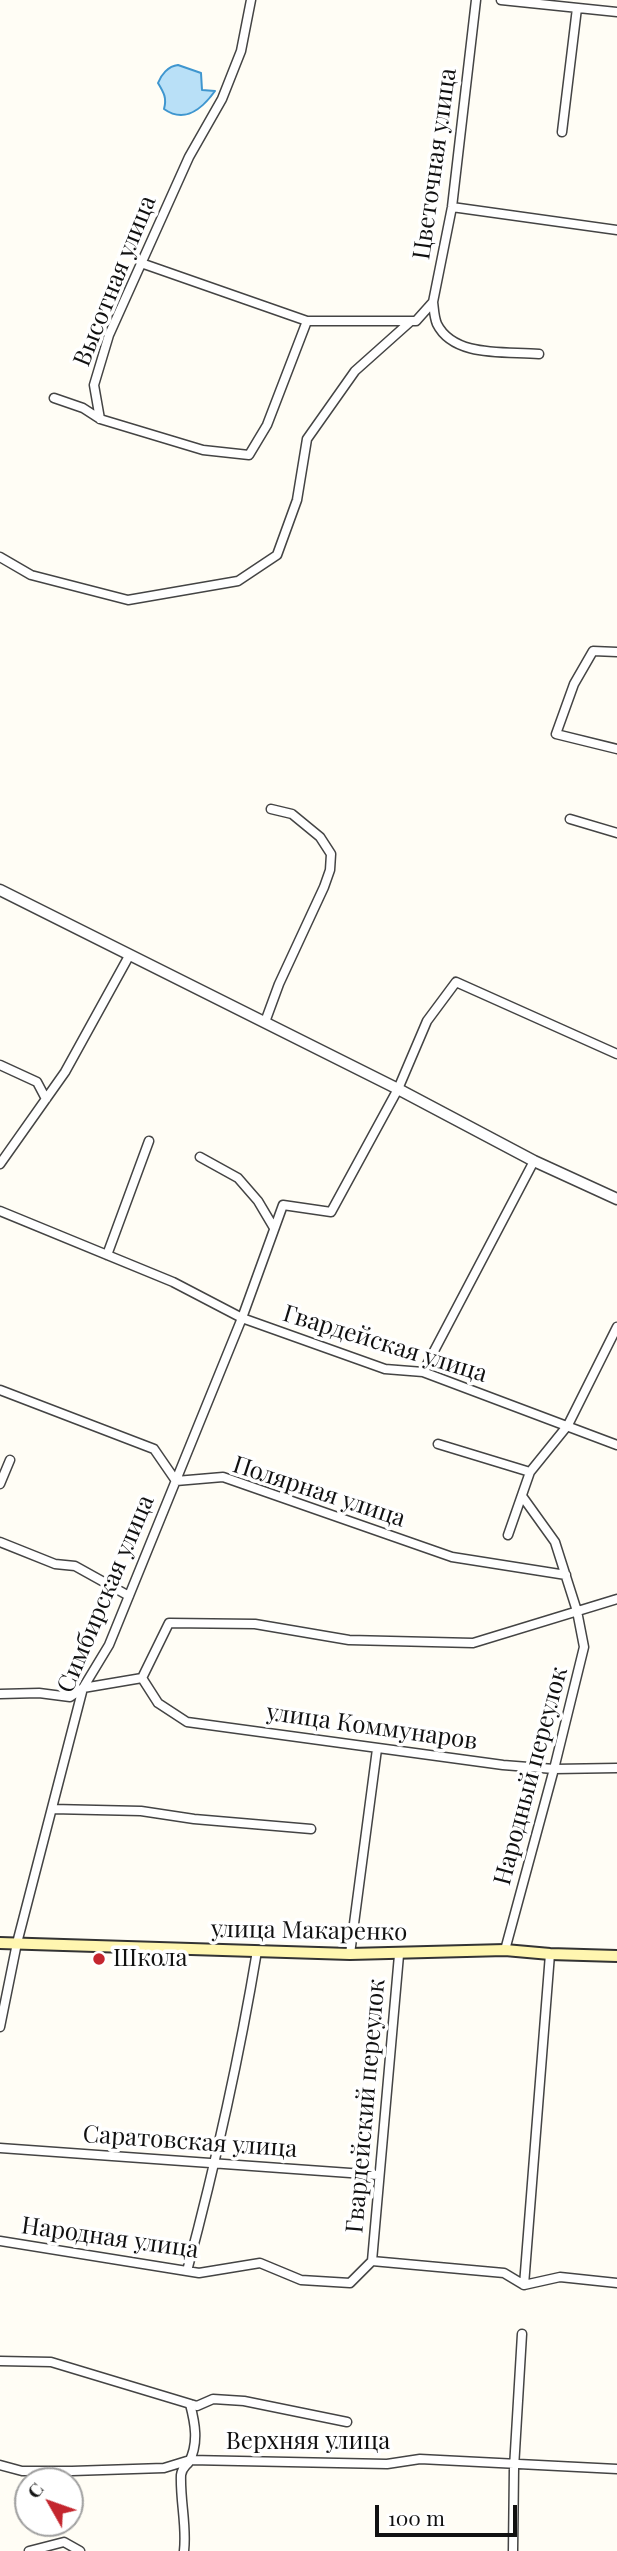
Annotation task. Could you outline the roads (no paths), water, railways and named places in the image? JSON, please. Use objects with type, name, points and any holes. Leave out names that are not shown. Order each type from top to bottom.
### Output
[{"type":"main road","name":"улица Макаренко","points":[[0,1943],[399,1955],[505,1950],[617,1956]]},
{"type":"street","name":"Высотная улица","points":[[100,419],[94,385],[110,335],[189,157],[222,99],[241,51],[251,0]]},
{"type":"street","name":"Цветочная улица","points":[[433,302],[452,207],[475,0]]},
{"type":"street","points":[[501,0],[617,12]]},
{"type":"street","points":[[562,132],[577,8]]},
{"type":"street","points":[[452,207],[617,230]]},
{"type":"street","points":[[141,263],[307,321],[416,321],[433,302]]},
{"type":"street","points":[[433,302],[436,322],[448,340],[468,348],[539,354]]},
{"type":"street","points":[[54,398],[83,408],[100,419],[203,450],[249,455],[267,425],[307,321]]},
{"type":"street","points":[[0,556],[31,575],[128,600],[238,581],[277,555],[297,500],[307,439],[355,371],[411,321]]},
{"type":"street","points":[[617,652],[593,651],[574,684],[556,734],[617,749]]},
{"type":"street","points":[[265,1022],[279,984],[324,887],[330,870],[331,854],[320,837],[292,814],[271,809]]},
{"type":"street","points":[[570,819],[617,833]]},
{"type":"street","points":[[0,890],[398,1088],[534,1161],[617,1199]]},
{"type":"street","points":[[0,1164],[65,1072],[129,956]]},
{"type":"street","points":[[398,1088],[427,1021],[456,982],[617,1055]]},
{"type":"street","points":[[0,1065],[37,1082],[46,1098]]},
{"type":"street","name":"Симбирская улица","points":[[0,2027],[17,1943],[83,1688],[109,1645],[242,1318],[283,1205],[331,1212],[398,1088]]},
{"type":"street","points":[[107,1255],[149,1141]]},
{"type":"street","points":[[200,1157],[238,1178],[258,1201],[274,1228]]},
{"type":"street","points":[[422,1372],[534,1161]]},
{"type":"street","name":"Гвардейская улица","points":[[0,1211],[173,1282],[242,1318],[385,1369],[422,1372],[617,1445]]},
{"type":"street","points":[[508,1535],[530,1472],[568,1425],[617,1327]]},
{"type":"street","points":[[0,1390],[154,1449],[176,1481]]},
{"type":"street","points":[[438,1444],[530,1472]]},
{"type":"street","points":[[0,1484],[10,1460]]},
{"type":"street","name":"Полярная улица","points":[[176,1481],[223,1477],[452,1556],[566,1576]]},
{"type":"street","name":"Народный переулок","points":[[505,1950],[584,1647],[577,1611],[555,1542],[522,1496]]},
{"type":"street","points":[[0,1542],[55,1564],[75,1566],[129,1596]]},
{"type":"street","points":[[0,1694],[39,1693],[70,1697],[83,1688],[142,1678],[169,1623],[255,1624],[349,1640],[473,1643],[617,1599]]},
{"type":"street","name":"улица Коммунаров","points":[[142,1678],[158,1703],[187,1722],[503,1765],[554,1769],[617,1768]]},
{"type":"street","name":"Гвардейский переулок","points":[[350,1954],[377,1749]]},
{"type":"street","points":[[52,1809],[141,1811],[194,1819],[311,1829]]},
{"type":"street","points":[[187,2272],[215,2163],[244,2029],[257,1951]]},
{"type":"street","points":[[524,2285],[550,1954]]},
{"type":"street","name":"Гвардейский переулок","points":[[372,2262],[399,1955]]},
{"type":"street","name":"Саратовская улица","points":[[0,2148],[378,2175]]},
{"type":"street","name":"Народная улица","points":[[0,2241],[187,2272],[199,2273],[260,2263],[301,2280],[350,2283],[372,2262]]},
{"type":"street","points":[[372,2262],[504,2273],[524,2285],[560,2277],[617,2283]]},
{"type":"street","points":[[513,2551],[514,2463],[522,2334]]},
{"type":"street","points":[[0,2361],[51,2362],[197,2406],[213,2399],[244,2401],[347,2422]]},
{"type":"street","points":[[184,2551],[186,2533],[181,2499],[181,2470],[190,2460],[197,2430],[190,2404]]},
{"type":"street","name":"Верхняя улица","points":[[0,2465],[22,2471],[72,2471],[164,2468],[190,2460],[387,2464],[420,2459],[617,2469]]},
{"type":"street","points":[[29,2551],[64,2542],[80,2551]]},
{"type":"water","points":[[178,65],[201,73],[202,90],[215,91],[199,109],[186,115],[164,109],[164,96],[158,83],[165,71]]},
{"type":"place","name":"Школа","points":[[99,1959]]}]
